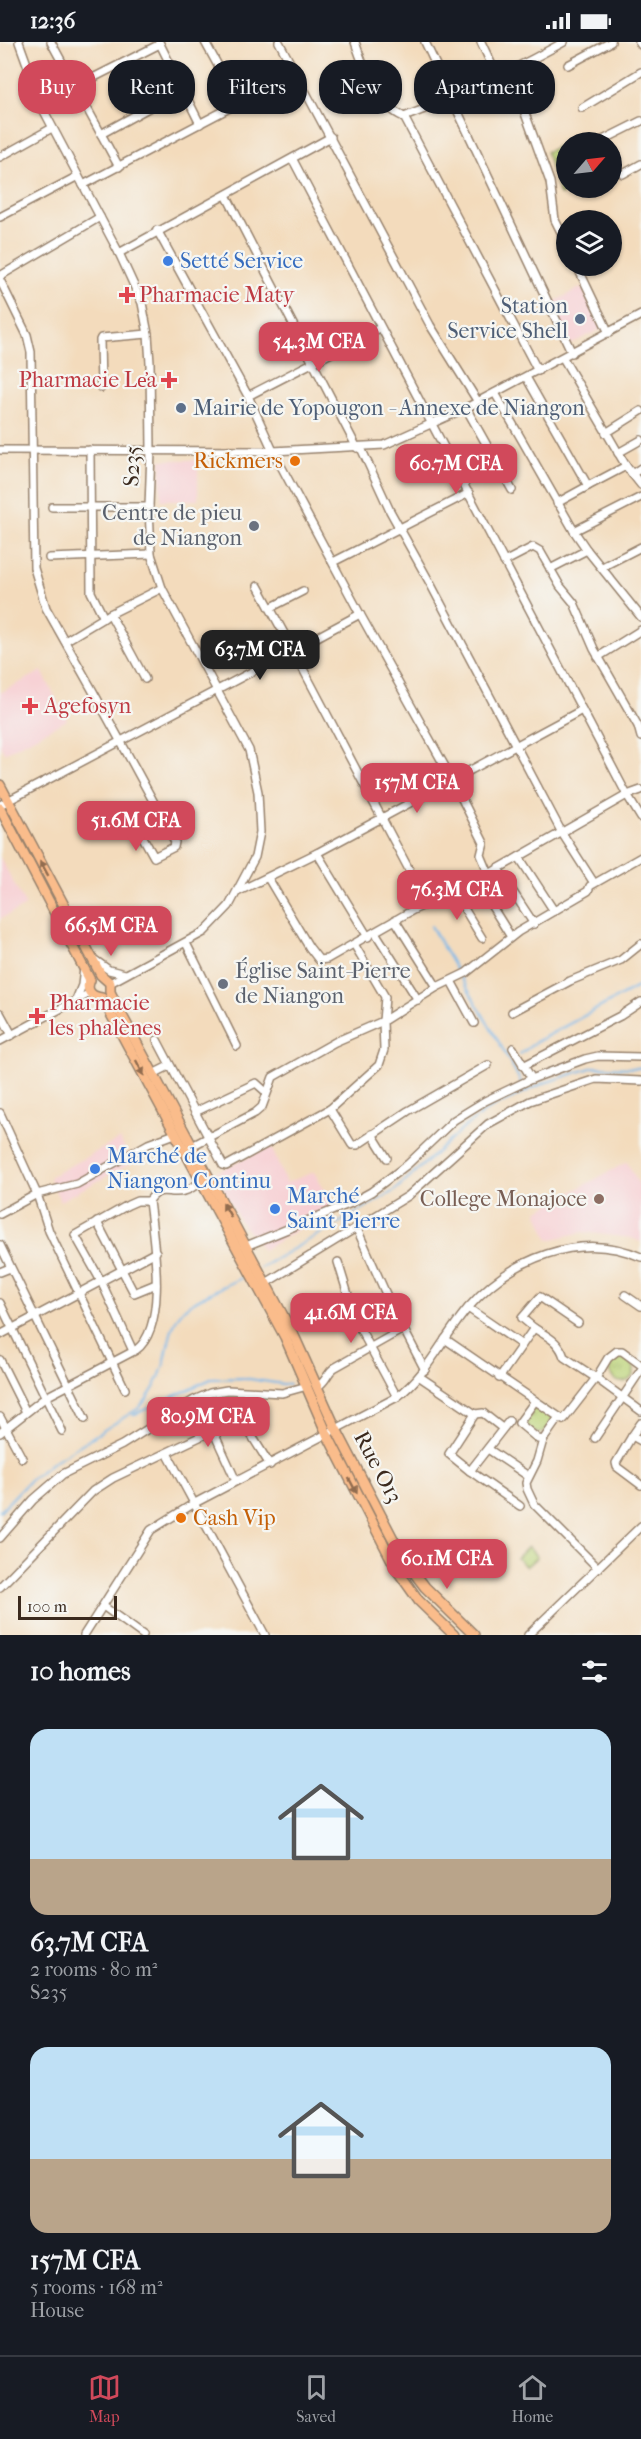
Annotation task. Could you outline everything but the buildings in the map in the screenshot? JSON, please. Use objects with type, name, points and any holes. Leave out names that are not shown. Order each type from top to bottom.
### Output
[{"type":"main road","points":[[0,785],[3,805],[90,980],[88,989],[95,998],[102,998]]},
{"type":"main road","points":[[3,805],[110,987],[188,1148],[201,1182],[261,1279],[332,1432]]},
{"type":"main road","points":[[90,980],[101,975]]},
{"type":"main road","points":[[102,998],[110,987]]},
{"type":"main road","points":[[102,998],[175,1134],[188,1148],[246,1246],[251,1263]]},
{"type":"main road","name":"Rue O13","points":[[332,1432],[403,1579],[419,1601],[454,1635]]},
{"type":"main road","name":"Rue O13","points":[[332,1432],[408,1566],[425,1587],[474,1635]]},
{"type":"street","points":[[51,42],[61,60]]},
{"type":"street","points":[[205,42],[215,60]]},
{"type":"street","points":[[279,42],[289,60]]},
{"type":"street","points":[[355,42],[364,69],[378,95],[390,109],[404,117],[538,371]]},
{"type":"street","points":[[425,42],[433,60]]},
{"type":"street","points":[[481,42],[490,60]]},
{"type":"street","points":[[532,60],[564,42]]},
{"type":"street","points":[[568,65],[611,42]]},
{"type":"street","name":"S235","points":[[22,43],[34,88],[52,128],[119,252],[142,303],[148,334],[151,554],[162,588],[249,750],[258,792],[260,832],[255,857],[239,891],[214,924],[204,933],[124,975],[110,987]]},
{"type":"street","points":[[96,76],[160,43],[168,60]]},
{"type":"street","points":[[582,108],[641,72]]},
{"type":"street","points":[[307,93],[430,325],[478,402]]},
{"type":"street","points":[[404,117],[414,113]]},
{"type":"street","points":[[89,114],[119,167]]},
{"type":"street","points":[[100,134],[137,114]]},
{"type":"street","points":[[195,114],[200,124]]},
{"type":"street","points":[[83,185],[220,114]]},
{"type":"street","points":[[458,114],[572,353]]},
{"type":"street","points":[[525,114],[550,182],[556,222]]},
{"type":"street","points":[[619,132],[641,121]]},
{"type":"street","points":[[0,157],[52,128]]},
{"type":"street","points":[[119,252],[293,160],[331,137]]},
{"type":"street","points":[[293,160],[641,818]]},
{"type":"street","points":[[623,174],[641,164]]},
{"type":"street","points":[[0,217],[78,176]]},
{"type":"street","points":[[226,195],[359,448],[381,495],[562,833],[594,883]]},
{"type":"street","points":[[0,276],[100,218]]},
{"type":"street","points":[[158,230],[248,396],[273,451],[360,614],[453,781],[484,843],[481,855],[489,874]]},
{"type":"street","points":[[582,276],[609,333]]},
{"type":"street","points":[[0,280],[27,335],[31,352],[31,449],[36,578],[46,608],[163,820],[175,845],[154,857],[140,832],[163,820]]},
{"type":"street","points":[[0,450],[273,451],[384,446],[433,425],[641,315]]},
{"type":"street","points":[[248,396],[380,328]]},
{"type":"street","points":[[101,388],[100,340],[148,334]]},
{"type":"street","points":[[563,358],[618,453],[641,485]]},
{"type":"street","points":[[526,377],[588,486]]},
{"type":"street","points":[[495,393],[574,531],[641,617]]},
{"type":"street","points":[[466,408],[512,490]]},
{"type":"street","points":[[606,433],[641,411]]},
{"type":"street","points":[[618,453],[641,440]]},
{"type":"street","points":[[90,450],[91,592],[145,679]]},
{"type":"street","points":[[556,503],[626,466]]},
{"type":"street","points":[[632,474],[641,468]]},
{"type":"street","points":[[333,562],[469,493]]},
{"type":"street","points":[[574,531],[641,497]]},
{"type":"street","points":[[52,507],[149,507]]},
{"type":"street","points":[[602,567],[641,547]]},
{"type":"street","points":[[504,562],[537,548],[578,610],[586,633],[638,726],[641,737]]},
{"type":"street","points":[[550,569],[587,550]]},
{"type":"street","points":[[49,558],[151,554]]},
{"type":"street","points":[[258,586],[424,898],[429,903]]},
{"type":"street","points":[[65,641],[107,616],[162,588]]},
{"type":"street","points":[[270,608],[303,591]]},
{"type":"street","points":[[3,805],[118,741],[360,614]]},
{"type":"street","points":[[598,657],[641,630]]},
{"type":"street","points":[[239,891],[318,853],[582,710]]},
{"type":"street","points":[[268,878],[315,958],[327,959],[396,920],[489,874],[627,795],[641,790]]},
{"type":"street","points":[[318,853],[418,1000]]},
{"type":"street","points":[[519,857],[554,911]]},
{"type":"street","points":[[188,1148],[255,1113],[262,1107],[273,1077],[335,1042],[383,1022],[438,987],[457,978],[511,937],[588,891],[594,883],[641,857]]},
{"type":"street","points":[[498,869],[534,924]]},
{"type":"street","points":[[476,881],[511,937]]},
{"type":"street","points":[[454,892],[482,938]]},
{"type":"street","points":[[396,920],[438,987]]},
{"type":"street","points":[[186,943],[237,1046]]},
{"type":"street","points":[[157,1040],[224,1166],[330,1109],[379,1065],[384,1050],[383,1022],[386,997],[354,944]]},
{"type":"street","points":[[512,1012],[570,981],[621,960],[641,944]]},
{"type":"street","points":[[91,956],[109,970],[124,975]]},
{"type":"street","points":[[76,1000],[82,985],[84,968]]},
{"type":"street","points":[[457,978],[474,1023]]},
{"type":"street","points":[[0,1041],[90,993]]},
{"type":"street","points":[[523,1066],[610,1022],[641,1002]]},
{"type":"street","points":[[0,1012],[12,1035]]},
{"type":"street","points":[[513,1048],[530,1080]]},
{"type":"street","points":[[246,1246],[351,1203],[371,1192],[408,1164],[454,1120],[518,1085],[598,1056],[641,1057]]},
{"type":"street","points":[[330,1109],[352,1145],[357,1145],[408,1111],[488,1065]]},
{"type":"street","points":[[153,1074],[169,1066]]},
{"type":"street","points":[[261,1279],[357,1228],[408,1196],[488,1124],[530,1101],[596,1079],[641,1081]]},
{"type":"street","points":[[195,1112],[256,1083],[267,1092]]},
{"type":"street","points":[[0,1113],[37,1194],[47,1226],[125,1389]]},
{"type":"street","points":[[0,1214],[37,1194],[77,1184],[148,1144],[175,1134]]},
{"type":"street","points":[[372,1134],[387,1158]]},
{"type":"street","points":[[133,1351],[75,1235],[137,1201],[149,1201],[159,1191],[182,1192],[201,1182]]},
{"type":"street","points":[[3,1431],[46,1397],[133,1351],[148,1338],[156,1284],[156,1252],[149,1201]]},
{"type":"street","points":[[97,1222],[134,1293],[156,1284]]},
{"type":"street","points":[[357,1228],[403,1329],[425,1370]]},
{"type":"street","points":[[0,1245],[85,1419]]},
{"type":"street","points":[[84,1635],[151,1530],[193,1504],[397,1397],[420,1377],[468,1308],[487,1289],[511,1271],[547,1252],[578,1247],[602,1247],[641,1257]]},
{"type":"street","points":[[0,1335],[156,1252]]},
{"type":"street","points":[[338,1262],[356,1321],[397,1397]]},
{"type":"street","points":[[0,1272],[10,1268]]},
{"type":"street","points":[[625,1295],[641,1306]]},
{"type":"street","points":[[578,1323],[542,1297],[537,1299],[522,1318],[559,1344],[563,1348],[564,1357],[641,1411]]},
{"type":"street","points":[[0,1303],[62,1431]]},
{"type":"street","points":[[468,1308],[522,1345]]},
{"type":"street","points":[[499,1378],[534,1328]]},
{"type":"street","points":[[0,1538],[33,1500],[63,1474],[122,1445],[194,1400],[210,1393],[227,1390],[282,1393],[312,1387],[326,1381],[331,1371],[403,1329]]},
{"type":"street","points":[[445,1339],[499,1378],[563,1419],[596,1378],[608,1358],[617,1351],[622,1351],[641,1365]]},
{"type":"street","points":[[0,1360],[26,1412]]},
{"type":"street","points":[[595,1438],[641,1370]]},
{"type":"street","points":[[420,1377],[475,1414],[483,1413],[502,1428]]},
{"type":"street","points":[[535,1401],[519,1423],[538,1439],[543,1440]]},
{"type":"street","points":[[237,1412],[270,1465]]},
{"type":"street","points":[[475,1414],[449,1454],[520,1506]]},
{"type":"street","points":[[0,1417],[3,1431],[22,1458]]},
{"type":"street","points":[[559,1417],[543,1440],[537,1461],[528,1476],[527,1490],[534,1504],[598,1568]]},
{"type":"street","points":[[471,1471],[509,1421]]},
{"type":"street","points":[[641,1423],[616,1463],[617,1467],[641,1485]]},
{"type":"street","points":[[0,1587],[93,1491],[113,1478],[167,1453],[213,1433],[236,1481]]},
{"type":"street","points":[[632,1436],[641,1441]]},
{"type":"street","points":[[488,1449],[528,1476]]},
{"type":"street","points":[[167,1453],[265,1635]]},
{"type":"street","points":[[528,1635],[641,1526]]},
{"type":"street","points":[[103,1606],[143,1635]]},
{"type":"shaded area","points":[[582,287],[603,328],[569,345],[548,305]]},
{"type":"shaded area","points":[[161,460],[198,460],[198,500],[161,500]]},
{"type":"shaded area","name":"Agefosyn","points":[[42,671],[67,720],[4,753],[0,745],[0,693]]},
{"type":"shaded area","points":[[0,857],[26,906],[0,919]]},
{"type":"shaded area","points":[[120,1139],[132,1163],[60,1201],[49,1177]]},
{"type":"shaded area","points":[[271,1146],[286,1183],[314,1172],[335,1208],[263,1250],[240,1221],[215,1173]]},
{"type":"shaded area","name":"College Monajoce","points":[[627,1162],[641,1188],[641,1242],[631,1238],[583,1232],[549,1240],[537,1211]]},
{"type":"green space","points":[[556,147],[556,183],[546,152]]},
{"type":"green space","points":[[622,1358],[631,1361],[634,1370],[631,1379],[622,1382],[613,1379],[610,1370],[613,1361]]},
{"type":"green space","points":[[539,1407],[548,1411],[552,1420],[548,1429],[539,1433],[530,1429],[526,1420],[530,1411]]},
{"type":"green space","points":[[528,1547],[537,1557],[526,1567],[517,1558]]},
{"type":"waterway","points":[[431,926],[526,1092]]},
{"type":"waterway","points":[[520,1054],[536,1042],[641,985]]},
{"type":"waterway","points":[[260,1268],[394,1191],[487,1110],[544,1083],[594,1067],[641,1068]]},
{"type":"waterway","points":[[0,1511],[31,1479],[53,1462],[139,1408],[151,1393],[160,1376],[173,1327],[180,1314],[198,1299],[247,1275]]},
{"type":"waterway","points":[[133,1415],[211,1379],[243,1378],[289,1385]]},
{"type":"place","name":"Setté Service","points":[[168,261]]},
{"type":"place","name":"Pharmacie Maty","points":[[127,295]]},
{"type":"place","name":"Station Service Shell","points":[[580,319]]},
{"type":"place","name":"Pharmacie Le̓a","points":[[169,380]]},
{"type":"place","name":"Mairie de Yopougon - Annexe de Niangon","points":[[181,408]]},
{"type":"place","name":"Rickmers","points":[[295,461]]},
{"type":"place","name":"Centre de pieu de Niangon","points":[[254,526]]},
{"type":"place","name":"Agefosyn","points":[[30,706]]},
{"type":"place","name":"Église Saint-Pierre de Niangon","points":[[223,984]]},
{"type":"place","name":"Pharmacie les phalènes","points":[[37,1016]]},
{"type":"place","name":"Marché de Niangon Continu","points":[[95,1169]]},
{"type":"place","name":"College Monajoce","points":[[599,1199]]},
{"type":"place","name":"Marché Saint Pierre","points":[[275,1209]]},
{"type":"place","name":"Cash Vip","points":[[181,1518]]}]
